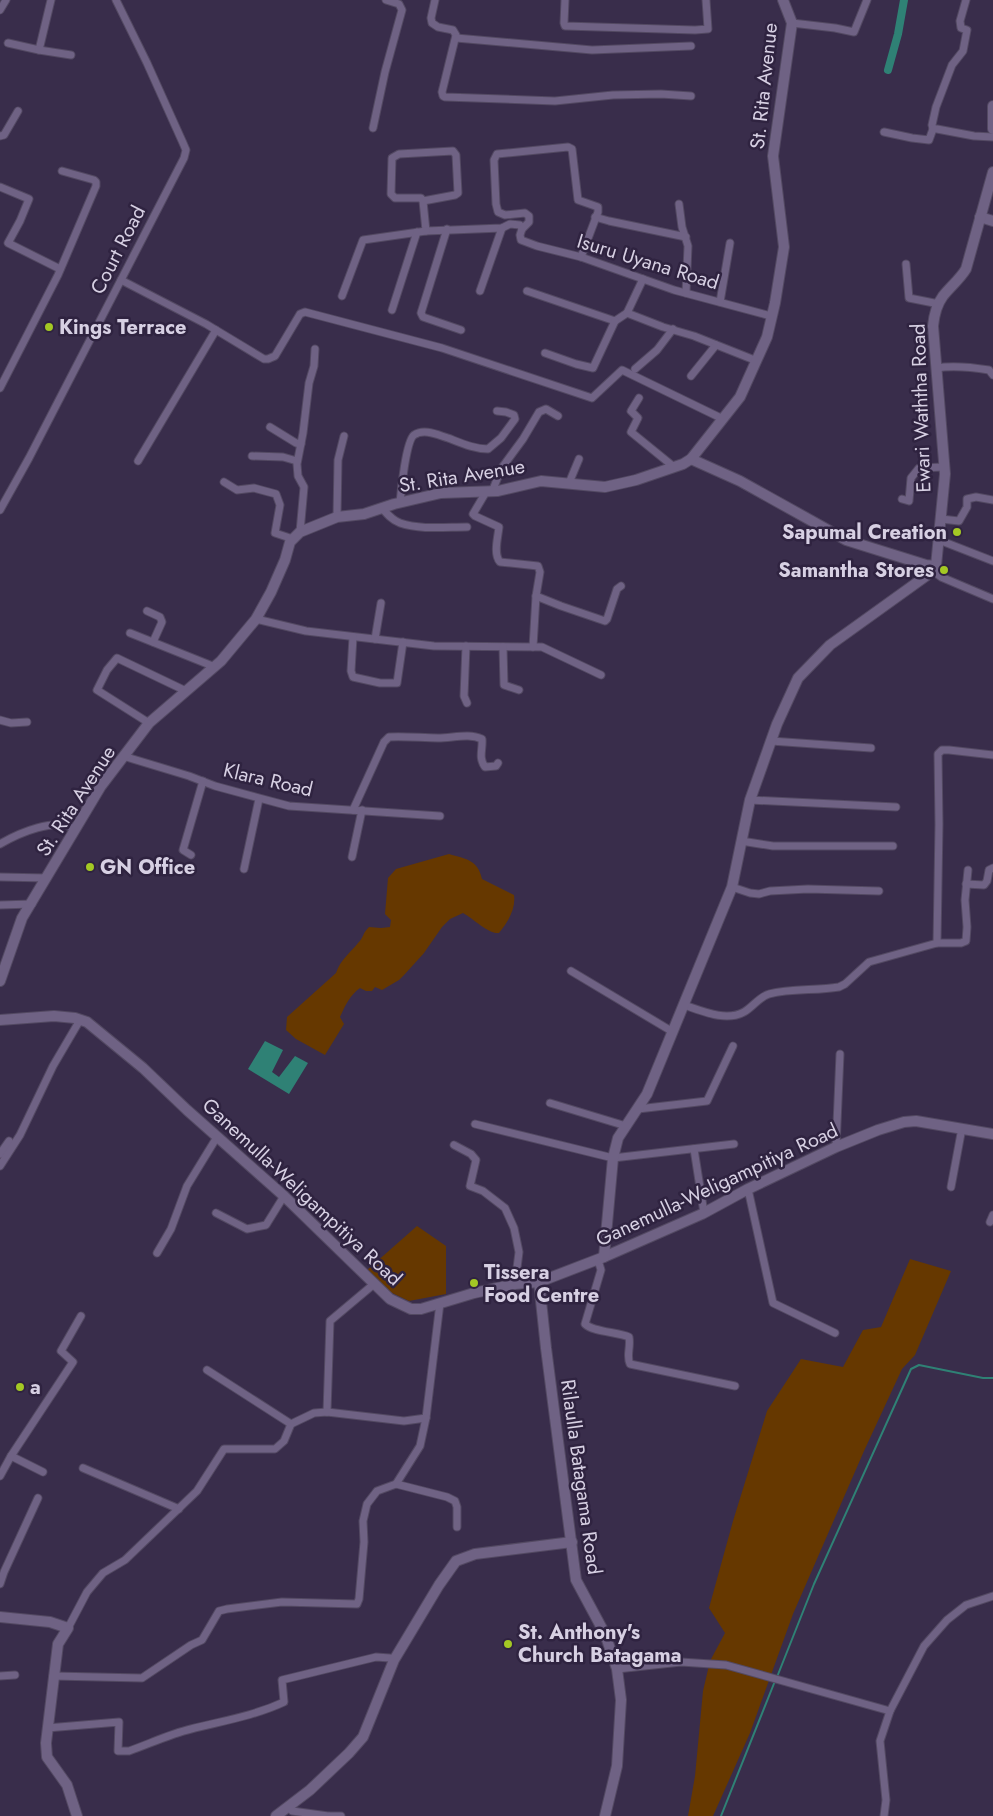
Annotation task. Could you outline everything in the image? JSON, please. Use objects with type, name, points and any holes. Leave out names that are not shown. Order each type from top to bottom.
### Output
[{"type":"street","points":[[0,10],[6,0]]},
{"type":"street","points":[[39,50],[50,0]]},
{"type":"street","name":"Court Road","points":[[0,510],[121,280],[184,158],[186,150],[116,0]]},
{"type":"street","points":[[373,128],[385,72],[402,10],[399,4],[386,0]]},
{"type":"street","points":[[435,0],[431,18],[432,23],[438,27],[453,30],[456,38],[442,92],[445,97],[555,101],[661,94],[691,96]]},
{"type":"street","points":[[565,0],[565,26],[695,30],[708,29],[706,0]]},
{"type":"street","name":"St. Rita Avenue","points":[[0,981],[22,918],[101,786],[149,724],[215,667],[256,619],[271,592],[290,542],[296,536],[337,517],[364,514],[441,493],[489,492],[541,480],[605,487],[636,480],[691,459],[723,419],[740,397],[767,337],[775,303],[784,247],[773,156],[792,23],[783,0]]},
{"type":"street","points":[[792,23],[854,32],[867,0]]},
{"type":"street","points":[[884,132],[929,140],[940,98],[952,65],[963,51],[966,30],[961,28],[960,21],[966,0]]},
{"type":"street","points":[[456,38],[592,50],[691,46]]},
{"type":"street","points":[[8,43],[71,55]]},
{"type":"street","points":[[993,106],[993,129]]},
{"type":"street","points":[[0,136],[4,135],[18,111]]},
{"type":"street","points":[[933,129],[993,137]]},
{"type":"street","points":[[521,232],[529,222],[529,216],[526,213],[505,215],[498,212],[494,160],[497,154],[568,147],[572,149],[578,200],[598,207],[598,212],[581,257]]},
{"type":"street","points":[[453,151],[456,155],[458,193],[423,201],[420,198],[395,198],[392,194],[392,158],[399,154],[453,151]]},
{"type":"street","points":[[0,388],[27,338],[60,269],[96,186],[94,180],[62,171]]},
{"type":"street","name":"Ewari Waththa Road","points":[[935,568],[941,519],[944,466],[933,326],[939,304],[944,295],[960,279],[966,269],[993,172]]},
{"type":"street","points":[[0,187],[29,198],[20,221],[8,243]]},
{"type":"street","points":[[423,201],[426,231]]},
{"type":"street","points":[[679,204],[689,257],[686,293]]},
{"type":"street","points":[[595,217],[686,238]]},
{"type":"street","points":[[980,218],[993,221]]},
{"type":"street","points":[[342,296],[363,240],[447,229],[502,228],[510,224],[520,224],[521,232]]},
{"type":"street","points":[[480,291],[502,228]]},
{"type":"street","points":[[447,229],[421,313],[423,316],[461,330]]},
{"type":"street","points":[[392,310],[417,232]]},
{"type":"street","name":"Isuru Uyana Road","points":[[521,232],[521,240],[537,246],[581,257],[686,293],[771,316]]},
{"type":"street","points":[[0,240],[60,269]]},
{"type":"street","points":[[720,302],[730,243]]},
{"type":"street","points":[[906,264],[909,298],[939,304]]},
{"type":"street","points":[[545,353],[593,368],[614,321],[627,313],[642,279]]},
{"type":"street","points":[[121,280],[216,330],[264,359],[274,356],[300,314],[305,312],[442,348],[592,398],[622,370],[723,419]]},
{"type":"street","points":[[527,291],[614,321]]},
{"type":"street","points":[[627,313],[757,361]]},
{"type":"street","points":[[635,369],[657,350],[673,329]]},
{"type":"street","points":[[138,461],[216,330]]},
{"type":"street","points":[[691,376],[716,345]]},
{"type":"street","points":[[224,482],[237,490],[254,488],[277,496],[280,512],[275,533],[296,536],[304,487],[298,476],[298,461],[309,383],[314,366],[315,349]]},
{"type":"street","points":[[936,368],[948,366],[969,367],[989,370],[993,375]]},
{"type":"street","points":[[639,398],[631,411],[638,418],[631,432],[674,467]]},
{"type":"street","points":[[533,647],[536,596],[540,572],[538,566],[500,562],[497,559],[496,552],[499,527],[473,514],[489,492],[500,469],[523,439],[539,412],[546,409],[558,416]]},
{"type":"street","points":[[400,503],[406,457],[414,435],[432,433],[468,446],[488,449],[501,438],[515,419],[514,415],[496,411]]},
{"type":"street","points":[[270,427],[296,443],[301,444]]},
{"type":"street","points":[[337,517],[338,460],[344,436]]},
{"type":"street","points":[[252,456],[283,457],[298,461]]},
{"type":"street","points":[[569,483],[579,459]]},
{"type":"street","points":[[691,459],[740,481],[846,540],[935,568],[941,577],[993,599]]},
{"type":"street","points":[[902,500],[909,501],[911,478],[919,468],[944,466]]},
{"type":"street","points":[[941,519],[959,521],[967,507],[967,499],[976,497],[993,500]]},
{"type":"street","points":[[382,508],[388,516],[399,523],[412,526],[467,527]]},
{"type":"street","points":[[939,540],[993,560]]},
{"type":"street","points":[[735,1386],[630,1364],[628,1359],[631,1346],[629,1338],[620,1333],[589,1328],[585,1324],[600,1270],[613,1158],[618,1138],[647,1094],[732,887],[750,800],[777,724],[798,678],[830,645],[935,568]]},
{"type":"street","points":[[536,596],[605,621],[621,586]]},
{"type":"street","points":[[374,638],[381,603]]},
{"type":"street","points":[[147,611],[160,617],[162,622],[153,642]]},
{"type":"street","points":[[256,619],[306,631],[434,646],[542,647],[601,675]]},
{"type":"street","points":[[130,633],[215,667]]},
{"type":"street","points":[[353,637],[351,670],[353,677],[380,683],[397,683],[403,642]]},
{"type":"street","points":[[466,646],[464,696],[467,703]]},
{"type":"street","points":[[503,647],[504,685],[519,690]]},
{"type":"street","points":[[149,724],[97,690],[107,670],[117,658],[186,692]]},
{"type":"street","points":[[0,720],[11,723],[27,722]]},
{"type":"street","points":[[353,810],[384,742],[389,737],[442,738],[470,735],[482,739],[483,744],[480,756],[481,762],[485,767],[496,766],[498,763]]},
{"type":"street","points":[[771,741],[871,748]]},
{"type":"street","points":[[937,943],[938,754],[942,750],[949,750],[993,755]]},
{"type":"street","name":"Klara Road","points":[[123,756],[259,799],[289,806],[440,816]]},
{"type":"street","points":[[191,855],[183,850],[203,781]]},
{"type":"street","points":[[244,869],[259,799]]},
{"type":"street","points":[[750,800],[896,807]]},
{"type":"street","points":[[352,857],[362,810]]},
{"type":"street","points":[[0,844],[46,826],[66,825],[76,829]]},
{"type":"street","points":[[741,841],[773,846],[893,846]]},
{"type":"street","points":[[966,884],[984,885],[987,882],[990,868],[993,868]]},
{"type":"street","points":[[684,1005],[717,1015],[737,1015],[766,995],[796,990],[839,987],[845,984],[869,962],[937,943],[961,943],[966,941],[965,900],[968,870]]},
{"type":"street","points":[[0,877],[47,878]]},
{"type":"street","points":[[732,887],[745,892],[759,894],[770,891],[808,890],[879,891]]},
{"type":"street","points":[[0,905],[32,904]]},
{"type":"street","points":[[571,971],[673,1032]]},
{"type":"street","name":"Ganemulla-Weligampitiya Road","points":[[0,1020],[54,1016],[88,1022],[143,1068],[186,1110],[284,1196],[390,1299],[411,1309],[421,1309],[474,1293],[515,1284],[539,1282],[601,1258],[704,1213],[748,1189],[836,1147],[904,1122],[916,1121],[993,1134]]},
{"type":"street","points":[[0,1166],[20,1135],[53,1066],[80,1020]]},
{"type":"street","points":[[638,1108],[707,1101],[733,1046]]},
{"type":"street","points":[[836,1147],[840,1054]]},
{"type":"street","points":[[550,1103],[626,1126]]},
{"type":"street","points":[[476,1124],[613,1158],[734,1144]]},
{"type":"street","points":[[951,1187],[962,1128]]},
{"type":"street","points":[[157,1253],[171,1229],[187,1186],[217,1137]]},
{"type":"street","points":[[0,1154],[9,1141]]},
{"type":"street","points":[[454,1145],[471,1154],[476,1160],[470,1186],[483,1191],[505,1208],[514,1228],[519,1252],[515,1284]]},
{"type":"street","points":[[694,1149],[704,1213]]},
{"type":"street","points":[[748,1189],[773,1303],[835,1333]]},
{"type":"street","points":[[216,1213],[247,1229],[266,1225],[284,1196]]},
{"type":"street","name":"Rilaulla Batagama Road","points":[[539,1282],[576,1580],[605,1634],[617,1669],[621,1700],[617,1766],[605,1816]]},
{"type":"street","points":[[327,1412],[330,1321],[374,1284]]},
{"type":"street","points":[[396,1484],[420,1446],[426,1418],[440,1303]]},
{"type":"street","points":[[0,1476],[11,1456],[73,1362],[61,1351],[81,1316]]},
{"type":"street","points":[[207,1370],[292,1424]]},
{"type":"street","points":[[77,1816],[67,1785],[47,1757],[47,1728],[58,1644],[87,1592],[103,1573],[125,1560],[197,1491],[224,1449],[274,1449],[284,1441],[292,1424],[314,1413],[327,1412],[404,1421],[426,1418]]},
{"type":"street","points":[[11,1456],[43,1472]]},
{"type":"street","points":[[83,1468],[179,1509]]},
{"type":"street","points":[[53,1676],[142,1678],[202,1640],[219,1611],[227,1609],[282,1602],[357,1604],[363,1552],[363,1521],[367,1504],[377,1491],[396,1484],[448,1497],[455,1501],[457,1506],[457,1527]]},
{"type":"street","points":[[0,1584],[38,1498]]},
{"type":"street","points":[[276,1816],[310,1790],[363,1737],[394,1660],[439,1585],[456,1561],[475,1554],[572,1542]]},
{"type":"street","points":[[884,1816],[886,1800],[880,1741],[890,1710],[924,1646],[947,1620],[966,1605],[993,1596]]},
{"type":"street","points":[[0,1617],[50,1622],[68,1628]]},
{"type":"street","points":[[47,1728],[119,1722],[118,1751],[129,1751],[188,1729],[236,1719],[284,1702],[282,1680],[376,1657],[394,1660]]},
{"type":"street","points":[[617,1669],[681,1662],[726,1665],[890,1710]]},
{"type":"street","points":[[0,1676],[15,1676]]},
{"type":"street","points":[[290,1806],[292,1811],[341,1816]]},
{"type":"shaded area","points":[[449,854],[470,861],[478,868],[482,879],[514,895],[511,915],[499,933],[486,929],[463,913],[450,919],[424,953],[399,980],[382,990],[375,987],[372,991],[366,991],[360,988],[353,994],[340,1017],[344,1024],[325,1055],[296,1039],[286,1030],[287,1017],[336,973],[343,960],[360,941],[369,927],[390,927],[391,920],[385,914],[388,878],[396,869]]},
{"type":"shaded area","points":[[265,1041],[283,1050],[272,1072],[279,1077],[295,1056],[308,1063],[289,1094],[248,1069]]},
{"type":"shaded area","points":[[417,1226],[446,1246],[446,1294],[409,1301],[390,1292],[366,1271]]},
{"type":"shaded area","points":[[910,1259],[951,1271],[915,1355],[902,1369],[864,1451],[793,1614],[750,1733],[713,1816],[688,1816],[695,1776],[703,1691],[710,1661],[725,1633],[709,1608],[733,1521],[767,1411],[801,1359],[843,1367],[863,1330],[881,1327]]},
{"type":"waterway","points":[[888,70],[898,34],[904,0]]},
{"type":"waterway","points":[[777,1677],[814,1584],[911,1369],[919,1365],[983,1378],[993,1378]]},
{"type":"waterway","points":[[721,1816],[775,1681]]},
{"type":"place","name":"Kings Terrace","points":[[49,327]]},
{"type":"place","name":"Sapumal Creation","points":[[957,532]]},
{"type":"place","name":"Samantha Stores","points":[[944,570]]},
{"type":"place","name":"GN Office","points":[[90,867]]},
{"type":"place","name":"Tissera Food Centre","points":[[474,1283]]},
{"type":"place","name":"a","points":[[20,1387]]},
{"type":"place","name":"St. Anthony's Church Batagama","points":[[508,1644]]}]
